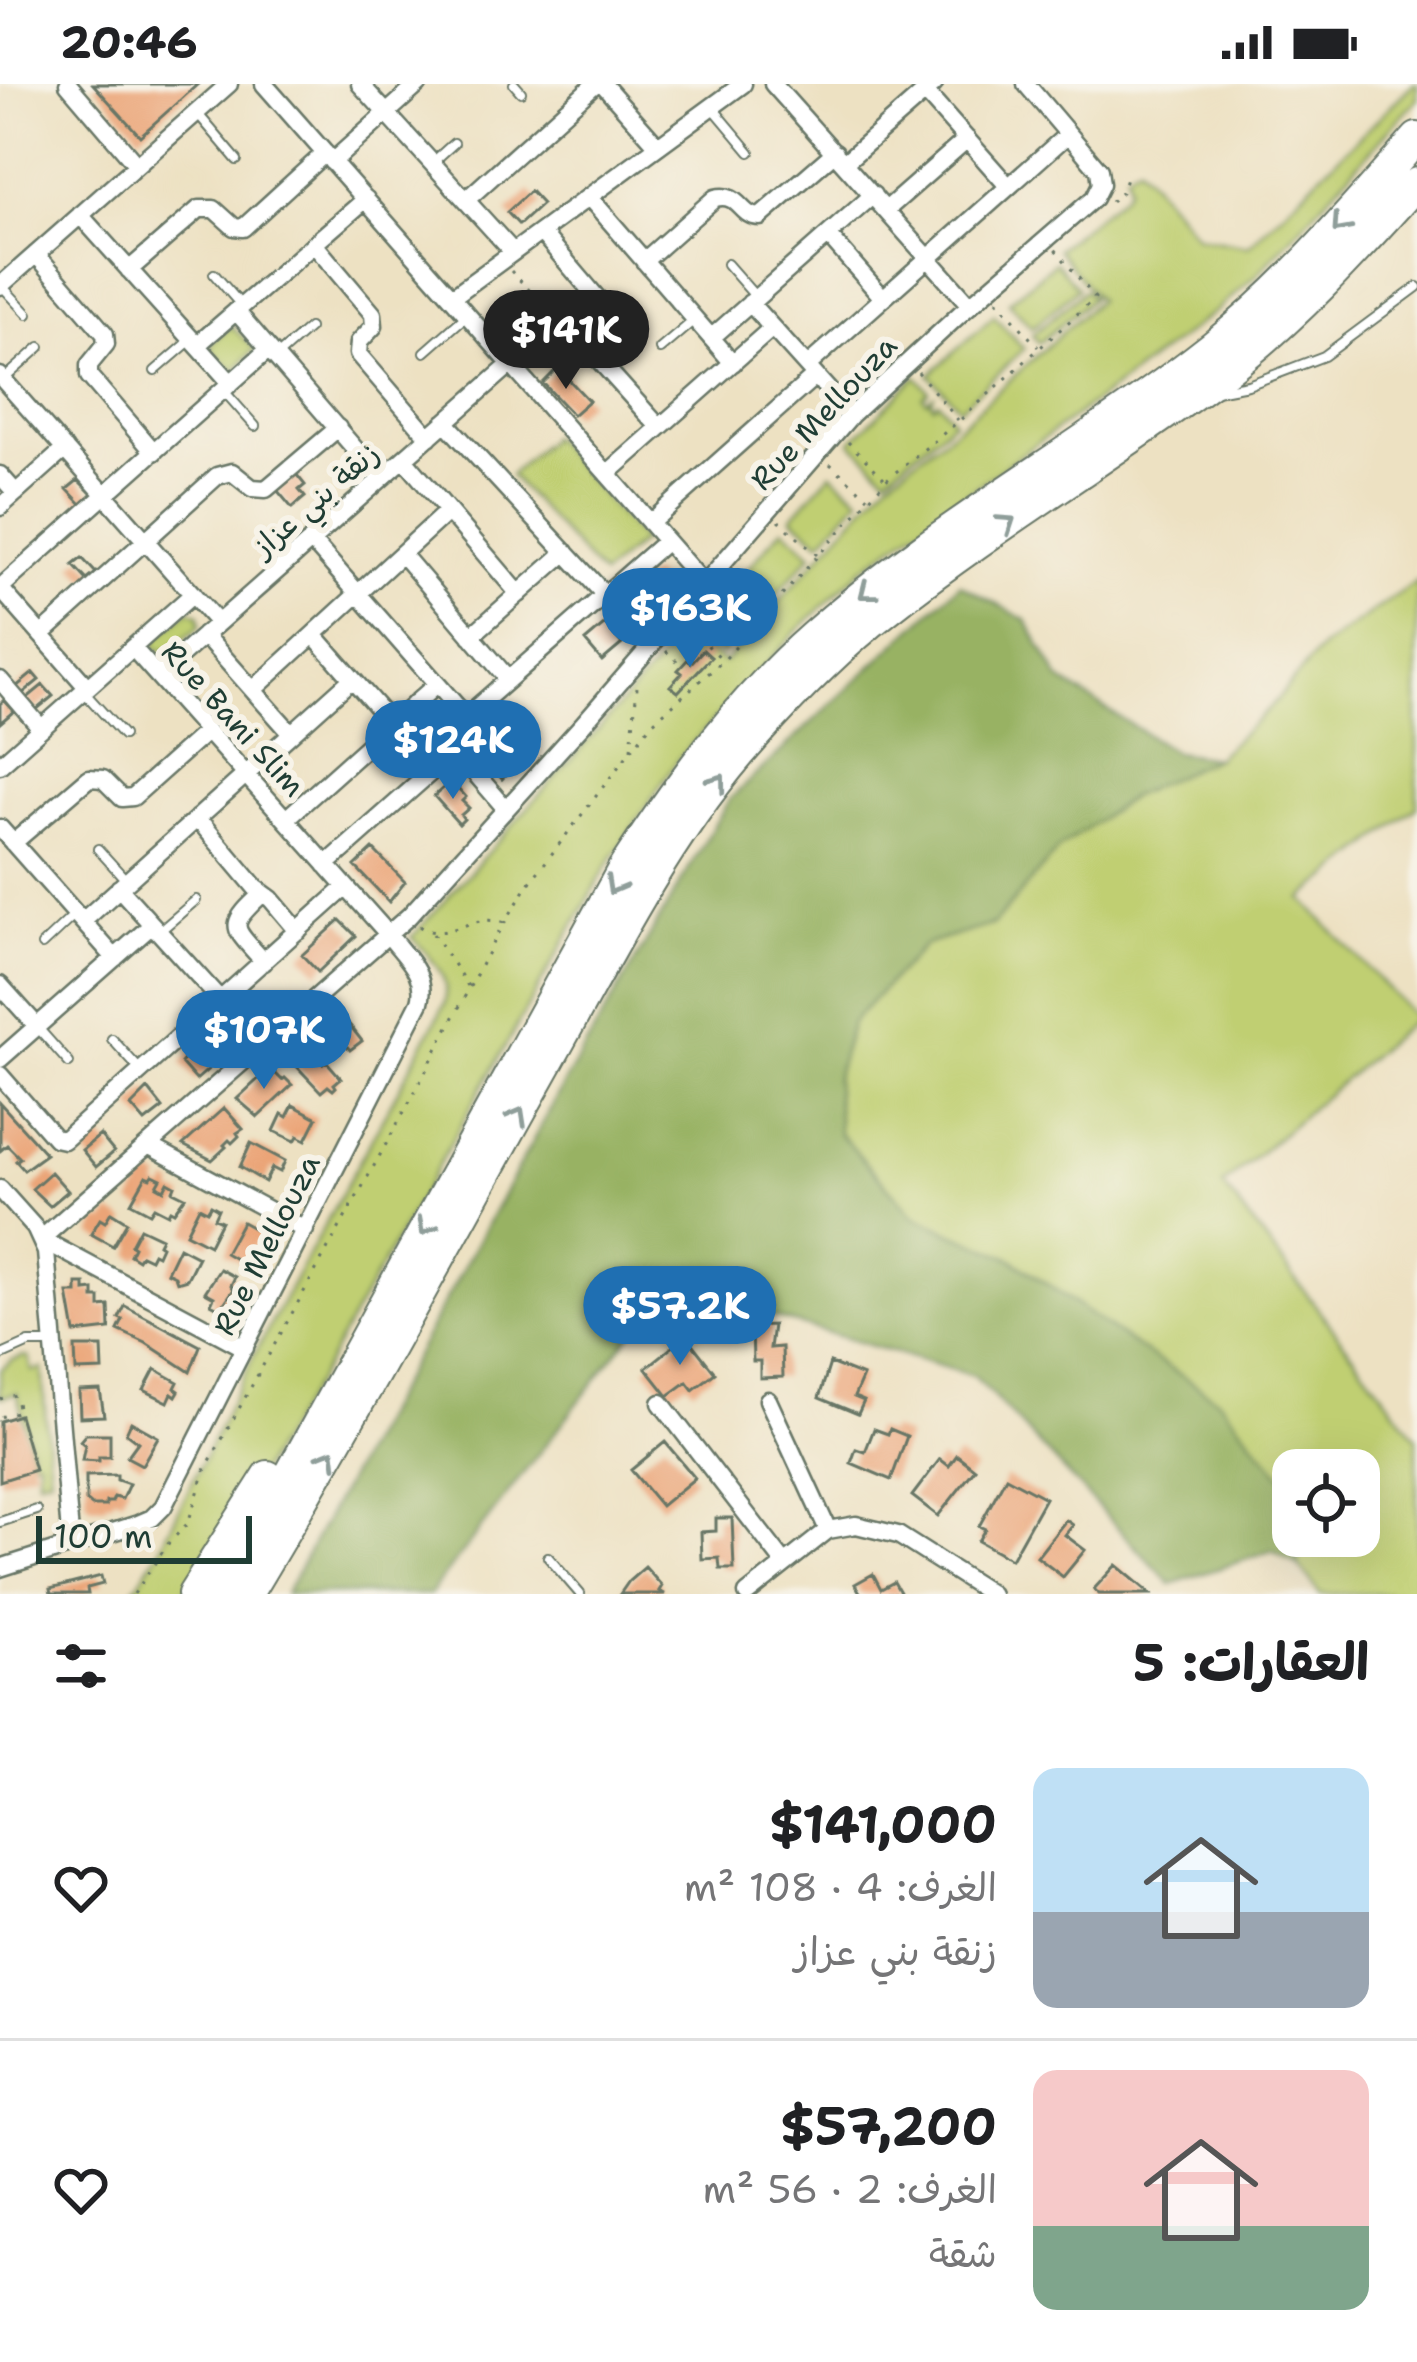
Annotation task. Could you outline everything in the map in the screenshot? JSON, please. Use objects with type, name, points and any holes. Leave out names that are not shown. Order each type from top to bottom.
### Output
[{"type":"highway","points":[[220,1594],[623,869],[724,728],[810,638],[866,592],[1154,391],[1262,304],[1334,232],[1417,137]]},
{"type":"highway","points":[[248,1594],[337,1444],[641,898],[722,775],[788,702],[884,612],[1218,377],[1307,303],[1417,183]]},
{"type":"highway","points":[[193,1594],[362,1321],[399,1275]]},
{"type":"street","points":[[68,84],[137,165]]},
{"type":"street","points":[[1,285],[230,84]]},
{"type":"street","points":[[264,84],[705,586]]},
{"type":"street","points":[[360,84],[466,200],[507,257]]},
{"type":"street","points":[[130,270],[199,209],[214,209],[234,227],[243,228],[419,84]]},
{"type":"street","points":[[466,200],[599,84],[658,146]]},
{"type":"street","points":[[452,297],[743,84]]},
{"type":"street","points":[[773,84],[970,304]]},
{"type":"street","name":"Rue Mellouza","points":[[0,1568],[138,1524],[158,1513],[422,997],[422,979],[388,934],[854,423],[970,304],[1098,192],[1099,170],[1026,84]]},
{"type":"street","points":[[644,260],[715,198],[733,198],[749,215],[760,217],[930,88],[1008,186]]},
{"type":"street","points":[[650,523],[928,257],[1068,134]]},
{"type":"street","points":[[886,210],[967,139]]},
{"type":"street","points":[[711,338],[873,196]]},
{"type":"street","points":[[589,197],[733,363]]},
{"type":"street","points":[[195,342],[366,199]]},
{"type":"street","points":[[80,215],[195,342],[227,386]]},
{"type":"street","points":[[541,232],[609,312],[611,326],[597,346],[598,359],[659,428]]},
{"type":"street","points":[[828,235],[884,298]]},
{"type":"street","points":[[314,244],[373,314],[374,326],[359,342],[358,354],[429,436]]},
{"type":"street","points":[[36,254],[105,334],[106,344],[90,362],[89,376],[154,452]]},
{"type":"street","points":[[753,300],[854,423]]},
{"type":"street","points":[[239,309],[381,478]]},
{"type":"street","points":[[607,474],[772,328]]},
{"type":"street","points":[[85,689],[0,588],[5,573],[272,353]]},
{"type":"street","name":"زنقة بني عزاز","points":[[158,676],[509,362]]},
{"type":"street","points":[[2,378],[193,594],[253,690],[291,733]]},
{"type":"street","points":[[445,422],[605,595]]},
{"type":"street","points":[[41,635],[220,474],[232,472],[252,488],[266,489],[338,428]]},
{"type":"street","points":[[0,507],[65,449]]},
{"type":"street","points":[[404,458],[519,594]]},
{"type":"street","points":[[0,475],[16,493]]},
{"type":"street","points":[[253,690],[448,511]]},
{"type":"street","points":[[311,540],[466,717]]},
{"type":"street","points":[[326,865],[450,743],[466,717],[666,541]]},
{"type":"street","points":[[471,636],[566,553]]},
{"type":"street","points":[[402,554],[508,680]]},
{"type":"street","points":[[0,764],[193,594]]},
{"type":"street","points":[[314,634],[392,724]]},
{"type":"street","name":"Rue Bani Slim","points":[[133,648],[388,934]]},
{"type":"street","points":[[79,917],[123,885],[352,679]]},
{"type":"street","points":[[0,680],[41,728]]},
{"type":"street","points":[[286,819],[437,683]]},
{"type":"street","points":[[415,703],[506,808]]},
{"type":"street","points":[[13,843],[89,778],[103,779],[122,798],[133,797],[207,731]]},
{"type":"street","points":[[197,818],[298,931]]},
{"type":"street","points":[[0,828],[115,958]]},
{"type":"street","points":[[123,885],[262,1046]]},
{"type":"street","points":[[0,1075],[61,1141],[346,887]]},
{"type":"street","points":[[262,893],[236,923],[264,962]]},
{"type":"street","points":[[0,1059],[156,928]]},
{"type":"street","points":[[41,1239],[388,934]]},
{"type":"street","points":[[0,985],[37,1026]]},
{"type":"street","points":[[148,1145],[305,1230]]},
{"type":"street","points":[[0,1189],[35,1228],[47,1259],[71,1546]]},
{"type":"street","points":[[41,1239],[245,1348]]},
{"type":"street","points":[[768,1400],[828,1529]]},
{"type":"street","points":[[661,1403],[785,1564]]},
{"type":"street","points":[[747,1594],[828,1529],[856,1526],[898,1535],[991,1594]]},
{"type":"lane","points":[[514,84],[521,92]]},
{"type":"lane","points":[[712,107],[750,152]]},
{"type":"lane","points":[[197,113],[237,160]]},
{"type":"lane","points":[[432,163],[454,143]]},
{"type":"lane","points":[[727,264],[753,300]]},
{"type":"lane","points":[[214,274],[239,309]]},
{"type":"lane","points":[[1,285],[28,314]]},
{"type":"lane","points":[[1197,392],[1248,385],[1309,363],[1417,287]]},
{"type":"lane","points":[[425,352],[467,315]]},
{"type":"lane","points":[[660,350],[694,320]]},
{"type":"lane","points":[[509,362],[545,325]]},
{"type":"lane","points":[[272,353],[309,328]]},
{"type":"lane","points":[[155,371],[195,342]]},
{"type":"lane","points":[[2,378],[40,346]]},
{"type":"lane","points":[[227,386],[255,425]]},
{"type":"lane","points":[[85,689],[122,735]]},
{"type":"lane","points":[[98,850],[123,885]]},
{"type":"lane","points":[[156,928],[196,900]]},
{"type":"lane","points":[[42,945],[79,917]]},
{"type":"lane","points":[[37,1026],[69,1063]]},
{"type":"lane","points":[[112,1039],[142,1072]]},
{"type":"lane","points":[[0,1356],[29,1343],[54,1343]]},
{"type":"lane","points":[[0,1522],[38,1510]]},
{"type":"lane","points":[[548,1557],[580,1594]]},
{"type":"path","points":[[1108,205],[1122,192],[1126,178]]},
{"type":"path","points":[[134,1594],[188,1523],[206,1468],[531,881],[652,723],[724,660],[886,480],[1095,298],[1054,248]]},
{"type":"path","points":[[507,257],[533,293]]},
{"type":"path","points":[[995,299],[1040,349]]},
{"type":"path","points":[[916,371],[959,421]]},
{"type":"path","points":[[838,452],[854,423]]},
{"type":"path","points":[[847,441],[886,480]]},
{"type":"path","points":[[828,462],[869,498]]},
{"type":"path","points":[[778,520],[818,556]]},
{"type":"path","points":[[720,569],[768,611]]},
{"type":"path","points":[[686,625],[724,660]]},
{"type":"path","points":[[664,650],[678,662]]},
{"type":"path","points":[[625,693],[638,679],[631,751]]},
{"type":"path","points":[[409,916],[432,933],[469,988]]},
{"type":"path","points":[[432,933],[481,919],[504,923]]},
{"type":"path","points":[[0,1400],[15,1395],[19,1411],[0,1417]]},
{"type":"green space","points":[[1417,84],[1417,99],[1255,277],[1115,387],[863,568],[791,637],[679,758],[607,866],[317,1380],[198,1571],[182,1594],[131,1594],[158,1553],[254,1355],[445,1004],[442,975],[412,937],[686,631],[724,663],[887,481],[959,426],[1098,300],[1057,249],[1123,195],[1128,187],[1126,173],[1138,165],[1197,237],[1248,246]]},
{"type":"green space","points":[[1055,262],[1078,288],[1032,328],[1009,302]]},
{"type":"green space","points":[[1085,290],[1092,298],[1039,343],[1032,335]]},
{"type":"green space","points":[[994,316],[1024,349],[960,408],[929,375]]},
{"type":"green space","points":[[231,326],[255,349],[234,371],[211,349]]},
{"type":"green space","points":[[916,376],[929,391],[923,397],[927,401],[933,396],[933,405],[938,401],[954,421],[887,476],[851,442]]},
{"type":"green space","points":[[551,437],[642,541],[602,576],[510,475]]},
{"type":"green space","points":[[831,473],[860,498],[821,542],[792,517]]},
{"type":"green space","points":[[783,528],[812,554],[773,598],[744,573]]},
{"type":"green space","points":[[1417,581],[1417,807],[1302,899],[1415,1018],[1223,1185],[1417,1438],[1417,1594],[1320,1594],[1299,1566],[1298,1557],[1380,1557],[1380,1449],[1272,1449],[1272,1469],[1110,1329],[1012,1259],[914,1216],[839,1133],[835,1079],[852,1022],[925,945],[994,924],[1059,848],[1132,796],[1215,758],[1268,710],[1322,647]]},
{"type":"green space","points":[[960,584],[1026,620],[1060,680],[1174,752],[1215,758],[1132,796],[1059,848],[994,924],[924,945],[852,1022],[835,1079],[839,1133],[914,1216],[1012,1259],[1219,1400],[1272,1464],[1272,1551],[1171,1584],[974,1376],[668,1286],[430,1594],[285,1594],[566,1080],[729,800]]},
{"type":"green space","points":[[733,585],[761,611],[722,654],[694,629]]},
{"type":"green space","points":[[189,610],[199,614],[200,626],[168,651],[155,650],[156,639]]},
{"type":"green space","points":[[29,1357],[32,1371],[42,1369],[50,1477],[38,1479],[38,1459],[33,1459],[17,1393],[0,1397],[0,1370]]},
{"type":"building","points":[[93,84],[198,84],[140,136]]},
{"type":"building","points":[[530,191],[542,204],[519,225],[507,212]]},
{"type":"building","points":[[558,368],[589,401],[573,415],[543,383]]},
{"type":"building","points":[[296,474],[305,485],[299,490],[305,497],[292,508],[277,490]]},
{"type":"building","points":[[78,480],[93,495],[82,505],[67,489]]},
{"type":"building","points":[[82,558],[96,573],[87,580],[73,565]]},
{"type":"building","points":[[653,573],[669,596],[629,629],[612,609]]},
{"type":"building","points":[[605,624],[622,644],[602,661],[585,641]]},
{"type":"building","points":[[703,650],[711,657],[678,692],[670,686],[682,673],[678,670]]},
{"type":"building","points":[[33,673],[39,680],[22,694],[16,687]]},
{"type":"building","points":[[43,685],[53,696],[36,710],[26,699]]},
{"type":"building","points":[[4,700],[14,711],[0,723],[0,704]]},
{"type":"building","points":[[490,723],[516,753],[510,759],[514,767],[502,779],[469,741]]},
{"type":"building","points":[[449,783],[466,797],[462,801],[469,808],[459,824],[434,796]]},
{"type":"building","points":[[373,849],[405,882],[389,902],[355,866]]},
{"type":"building","points":[[340,920],[356,936],[318,972],[302,955]]},
{"type":"building","points":[[341,1014],[362,1041],[350,1050],[343,1041],[338,1046],[324,1028]]},
{"type":"building","points":[[309,1041],[317,1050],[313,1053],[341,1078],[333,1090],[328,1086],[321,1092],[285,1054]]},
{"type":"building","points":[[196,1046],[213,1065],[196,1080],[181,1063]]},
{"type":"building","points":[[270,1068],[292,1085],[258,1117],[237,1099]]},
{"type":"building","points":[[148,1089],[163,1108],[145,1122],[131,1106]]},
{"type":"building","points":[[0,1103],[46,1154],[24,1170],[7,1145],[0,1151]]},
{"type":"building","points":[[293,1105],[317,1118],[306,1140],[298,1136],[295,1141],[274,1131]]},
{"type":"building","points":[[224,1108],[243,1129],[232,1143],[229,1140],[212,1160],[183,1145]]},
{"type":"building","points":[[100,1135],[114,1152],[96,1167],[82,1150]]},
{"type":"building","points":[[251,1143],[285,1161],[280,1172],[272,1168],[265,1182],[240,1167]]},
{"type":"building","points":[[51,1172],[68,1191],[50,1206],[32,1189]]},
{"type":"building","points":[[146,1176],[161,1179],[157,1186],[164,1190],[168,1182],[185,1197],[174,1212],[154,1207],[150,1213],[131,1203]]},
{"type":"building","points":[[211,1205],[218,1209],[214,1218],[221,1221],[209,1245],[186,1233],[199,1207],[207,1211]]},
{"type":"building","points":[[111,1212],[127,1222],[113,1246],[91,1234]]},
{"type":"building","points":[[242,1222],[262,1233],[244,1264],[225,1253]]},
{"type":"building","points":[[140,1228],[161,1238],[157,1255],[153,1253],[150,1259],[130,1255]]},
{"type":"building","points":[[179,1247],[198,1257],[187,1279],[177,1282],[167,1272]]},
{"type":"building","points":[[220,1269],[235,1277],[234,1289],[220,1309],[205,1292]]},
{"type":"building","points":[[77,1284],[85,1284],[85,1291],[94,1290],[100,1307],[109,1306],[110,1329],[75,1333],[68,1293],[77,1293]]},
{"type":"building","points":[[125,1306],[200,1346],[190,1372],[118,1330]]},
{"type":"building","points":[[773,1325],[770,1348],[782,1347],[783,1377],[760,1378],[760,1361],[753,1361],[752,1326]]},
{"type":"building","points":[[686,1336],[715,1373],[693,1390],[687,1382],[668,1396],[646,1368]]},
{"type":"building","points":[[75,1347],[102,1347],[103,1370],[76,1371]]},
{"type":"building","points":[[830,1363],[863,1376],[854,1397],[864,1401],[858,1414],[819,1398]]},
{"type":"building","points":[[155,1369],[178,1382],[175,1388],[179,1391],[168,1402],[144,1390]]},
{"type":"building","points":[[100,1390],[104,1416],[80,1417],[79,1391]]},
{"type":"building","points":[[19,1415],[35,1470],[0,1481],[0,1421]]},
{"type":"building","points":[[131,1422],[158,1437],[142,1465],[127,1457],[138,1442],[126,1433]]},
{"type":"building","points":[[874,1429],[907,1436],[891,1480],[851,1463],[856,1449],[865,1452]]},
{"type":"building","points":[[86,1434],[110,1434],[110,1457],[82,1460],[85,1445],[80,1441]]},
{"type":"building","points":[[665,1442],[695,1478],[661,1506],[631,1470]]},
{"type":"building","points":[[957,1455],[975,1469],[938,1516],[912,1496],[940,1459],[949,1466]]},
{"type":"building","points":[[117,1475],[117,1480],[129,1484],[122,1499],[114,1497],[106,1506],[86,1501],[86,1476]]},
{"type":"building","points":[[1006,1477],[1045,1498],[1011,1559],[978,1541],[985,1529],[979,1526]]},
{"type":"building","points":[[716,1518],[732,1518],[734,1569],[720,1569],[719,1558],[702,1559],[701,1532],[716,1531]]},
{"type":"building","points":[[1066,1520],[1073,1525],[1065,1535],[1085,1550],[1063,1577],[1037,1557]]},
{"type":"building","points":[[1116,1565],[1151,1594],[1099,1594],[1094,1589]]},
{"type":"building","points":[[645,1567],[665,1594],[620,1594],[629,1581]]},
{"type":"building","points":[[873,1574],[881,1589],[894,1582],[901,1594],[861,1594],[855,1584]]},
{"type":"building","points":[[101,1576],[103,1584],[87,1588],[88,1594],[51,1594],[50,1589]]}]
